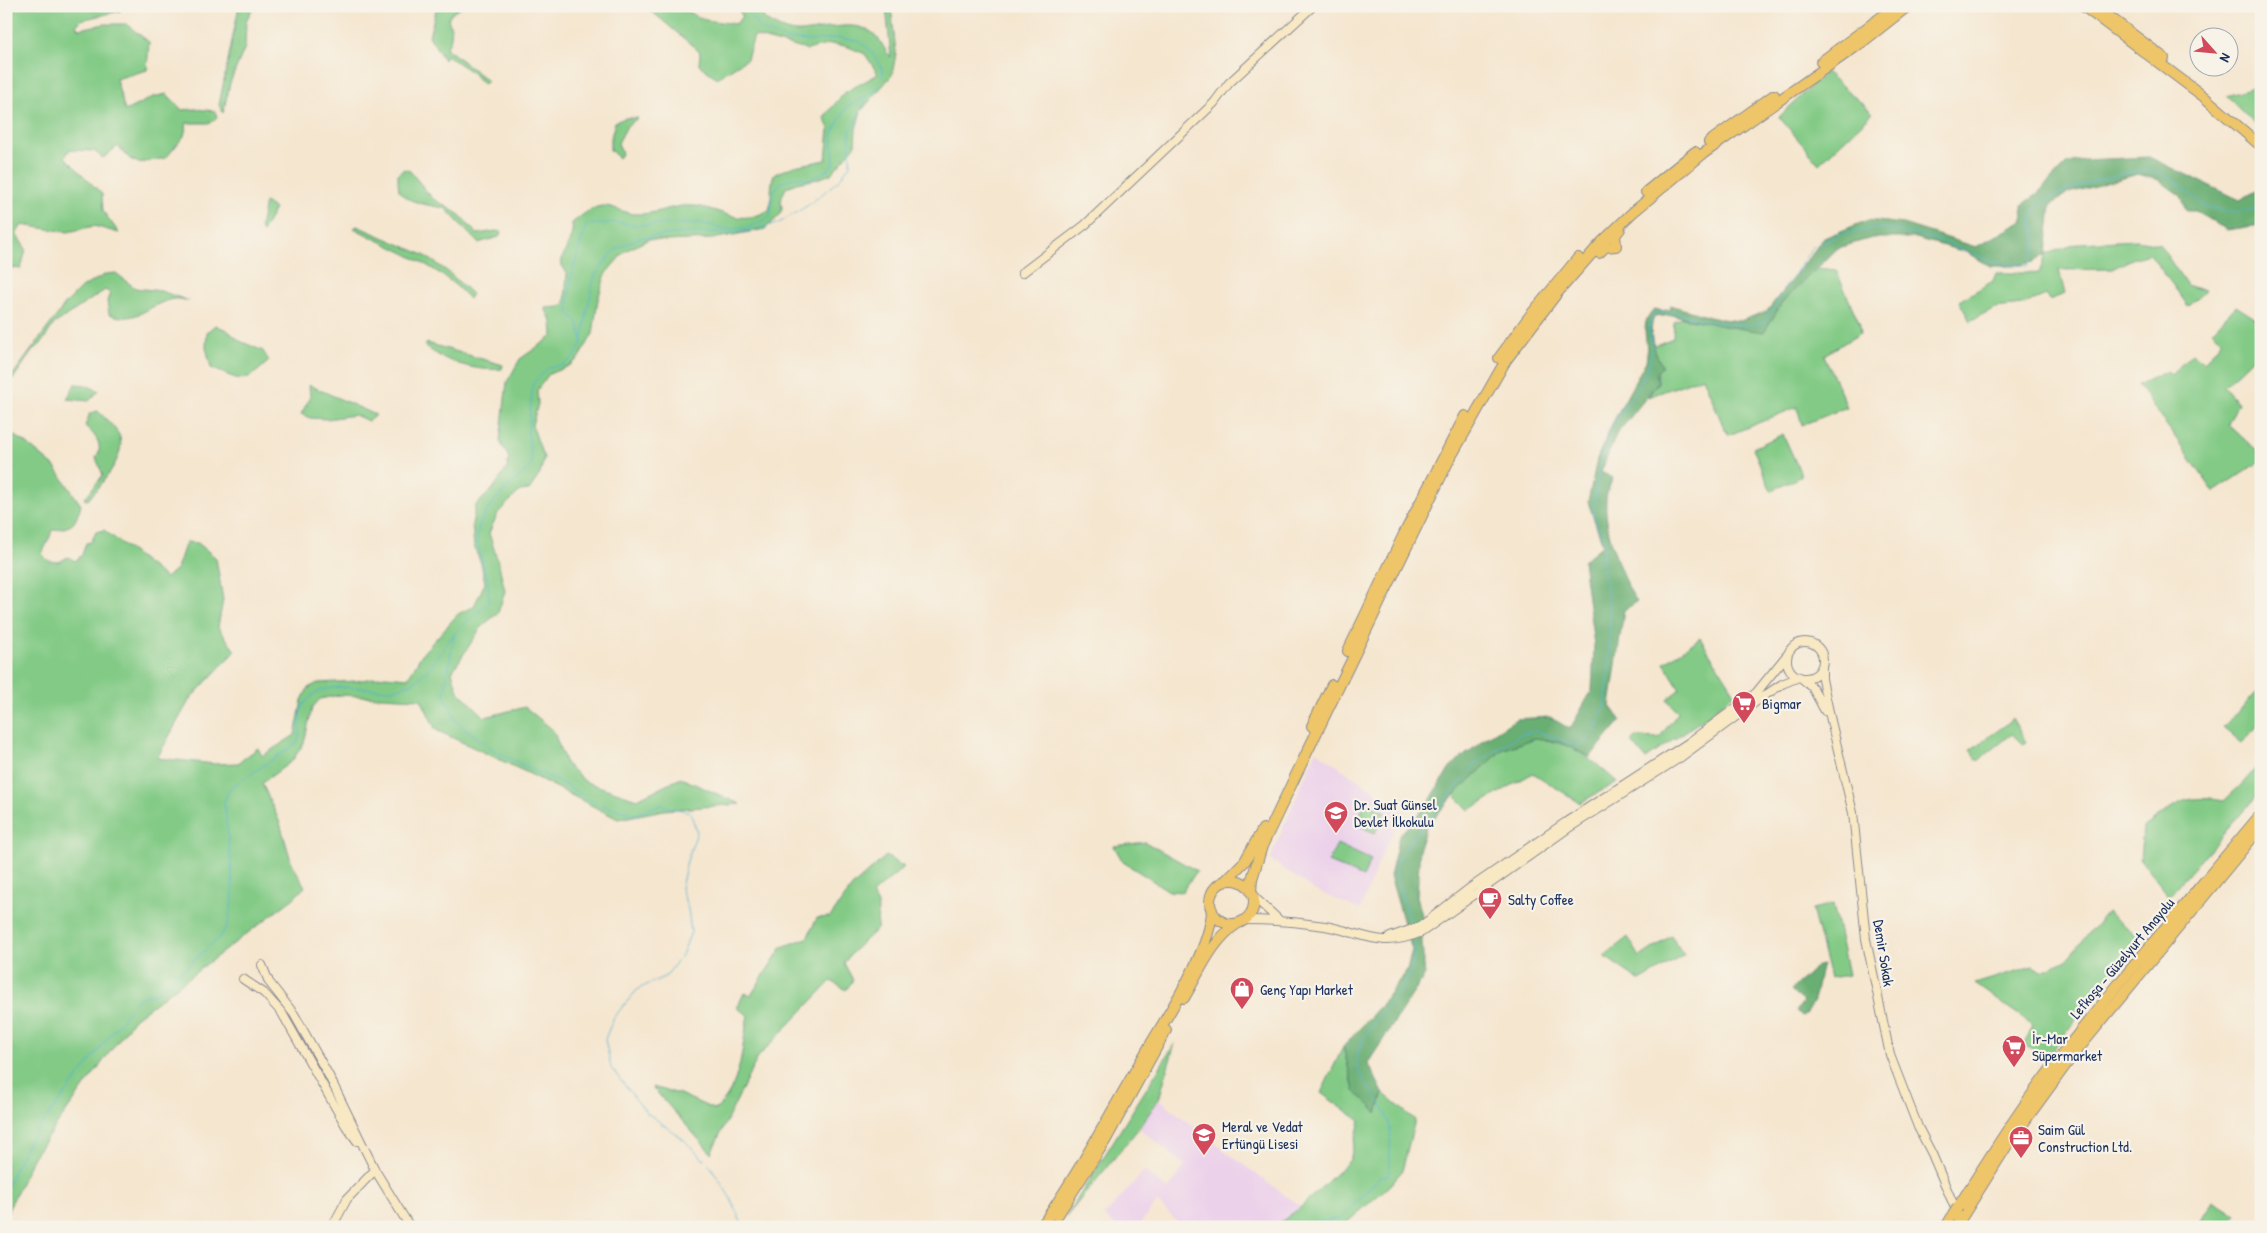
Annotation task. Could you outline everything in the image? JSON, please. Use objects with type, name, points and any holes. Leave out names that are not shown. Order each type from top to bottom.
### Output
[{"type":"highway","points":[[1041,1227],[1098,1140],[1193,969],[1208,937],[1212,910],[1211,896],[1218,886],[1245,861],[1256,842],[1404,534],[1452,439],[1494,365],[1529,317],[1593,242],[1650,189],[1724,131],[1896,6]]},
{"type":"highway","points":[[1049,1227],[1105,1141],[1218,940],[1252,909],[1252,879],[1262,846],[1445,468],[1506,360],[1570,284],[1605,247],[1616,246],[1615,235],[1621,228],[1704,153],[1861,43],[1908,6]]},
{"type":"highway","points":[[2083,6],[2203,96],[2261,146]]},
{"type":"highway","points":[[2095,6],[2218,99],[2261,137]]},
{"type":"highway","name":"Lefkoşa - Güzelyurt Anayolu","points":[[1958,1219],[2011,1125],[2101,1005],[2261,814]]},
{"type":"highway","name":"Lefkoşa - Güzelyurt Anayolu","points":[[1946,1227],[1958,1219],[2006,1147],[2070,1059],[2261,827]]},
{"type":"highway","points":[[1224,882],[1236,881],[1247,887],[1252,894]]},
{"type":"highway","points":[[1212,910],[1224,922],[1241,921]]},
{"type":"street","points":[[1022,273],[1085,225],[1214,103],[1229,83],[1313,6]]},
{"type":"street","points":[[1241,921],[1279,920],[1327,927],[1381,940],[1403,937],[1422,929],[1570,827],[1681,757],[1761,698],[1800,677],[1815,675],[1822,667],[1823,656],[1818,646],[1803,641],[1797,643],[1789,650],[1756,693],[1735,710],[1470,888],[1422,929]]},
{"type":"street","points":[[1787,655],[1790,671],[1800,677]]},
{"type":"street","name":"Demir Sokak","points":[[1822,667],[1831,722],[1853,813],[1867,946],[1888,1046],[1908,1104],[1958,1219]]},
{"type":"street","name":"Demir Sokak","points":[[1800,677],[1817,694],[1831,722]]},
{"type":"street","points":[[1252,894],[1279,920]]},
{"type":"street","points":[[262,965],[269,982],[294,1014],[336,1088],[376,1170],[410,1227]]},
{"type":"street","points":[[243,979],[264,993],[282,1013],[346,1126],[366,1151]]},
{"type":"street","points":[[332,1227],[346,1199],[376,1170]]},
{"type":"shaded area","name":"Dr. Suat Günsel Devlet İlkokulu","points":[[1316,751],[1404,812],[1381,856],[1360,910],[1314,890],[1270,859]]},
{"type":"shaded area","name":"Meral ve Vedat Ertüngü Lisesi","points":[[1159,1099],[1301,1207],[1274,1227],[1183,1227],[1157,1202],[1137,1227],[1116,1227],[1104,1216],[1144,1171],[1168,1190],[1185,1165],[1139,1128]]},
{"type":"green space","points":[[6,6],[123,6],[120,11],[81,20],[76,26],[79,29],[105,24],[126,24],[149,42],[147,70],[116,79],[125,111],[153,97],[167,94],[182,110],[215,111],[217,117],[211,123],[187,123],[184,136],[166,158],[139,163],[130,159],[118,146],[103,158],[94,151],[69,150],[65,157],[102,194],[103,211],[119,233],[94,226],[68,232],[22,225],[16,234],[26,249],[21,269],[6,267]]},
{"type":"green space","points":[[239,6],[254,6],[246,21],[245,47],[230,83],[223,113],[219,105]]},
{"type":"green space","points":[[437,6],[463,6],[452,13],[448,19],[452,34],[446,48],[488,81],[483,84],[473,73],[446,55],[444,60],[429,36]]},
{"type":"green space","points":[[643,6],[675,6],[705,20],[736,24],[742,16],[737,6],[763,6],[764,19],[790,31],[800,32],[839,26],[858,27],[867,30],[877,37],[891,57],[886,6],[891,6],[896,53],[892,75],[861,111],[856,129],[855,146],[831,174],[818,179],[796,183],[786,188],[781,198],[782,209],[779,216],[765,229],[712,239],[666,241],[649,239],[625,251],[606,273],[598,299],[593,334],[578,359],[569,366],[549,374],[537,390],[538,404],[532,425],[544,458],[540,474],[529,490],[520,491],[498,513],[489,533],[505,591],[498,613],[482,626],[452,672],[458,691],[485,717],[525,707],[553,730],[566,764],[586,782],[637,799],[681,778],[740,804],[664,810],[618,819],[532,775],[436,730],[421,699],[340,695],[320,699],[312,708],[304,743],[292,761],[262,783],[280,823],[291,861],[305,887],[294,898],[134,1019],[33,1157],[6,1215],[6,431],[25,442],[55,467],[81,505],[73,524],[53,530],[42,554],[49,561],[59,562],[68,557],[75,561],[82,555],[86,543],[91,542],[96,532],[104,530],[166,578],[177,568],[186,542],[198,543],[216,558],[223,600],[218,627],[235,651],[190,699],[157,758],[215,764],[238,763],[258,748],[262,756],[295,735],[302,700],[308,688],[318,683],[356,681],[385,676],[408,678],[422,654],[458,614],[474,606],[485,583],[481,563],[474,547],[472,524],[476,505],[492,490],[507,468],[509,458],[500,441],[507,382],[520,359],[553,336],[552,322],[545,308],[560,307],[565,303],[567,273],[561,264],[572,233],[572,223],[590,210],[602,206],[628,213],[644,214],[681,206],[696,206],[740,217],[758,215],[769,210],[774,174],[794,166],[826,160],[829,129],[824,117],[844,93],[878,74],[865,54],[846,46],[830,44],[807,50],[754,36],[747,59],[717,78],[699,65],[700,52]]},
{"type":"green space","points":[[1826,72],[1873,113],[1819,164],[1779,117]]},
{"type":"green space","points":[[2261,86],[2261,130],[2226,96]]},
{"type":"green space","points":[[625,118],[638,118],[627,126],[618,143],[622,154],[619,158],[610,150],[610,141],[615,122]]},
{"type":"green space","points":[[2149,157],[2240,200],[2261,188],[2261,225],[2227,230],[2196,211],[2187,211],[2181,196],[2159,180],[2138,174],[2066,194],[2051,205],[2046,254],[2034,262],[2013,266],[1990,266],[1966,252],[1915,238],[1872,238],[1838,248],[1784,300],[1764,332],[1673,315],[1654,317],[1651,330],[1655,349],[1662,366],[1656,373],[1658,383],[1616,435],[1601,472],[1613,478],[1606,498],[1608,526],[1620,567],[1637,602],[1624,610],[1610,706],[1621,721],[1590,757],[1559,742],[1535,738],[1502,750],[1454,795],[1426,827],[1420,845],[1417,897],[1422,915],[1425,975],[1368,1063],[1383,1093],[1377,1113],[1354,1090],[1343,1047],[1381,1005],[1407,970],[1412,950],[1390,876],[1399,836],[1428,804],[1450,767],[1485,739],[1516,719],[1550,717],[1570,729],[1592,690],[1594,645],[1583,561],[1603,545],[1588,502],[1597,459],[1611,426],[1646,361],[1645,326],[1650,314],[1655,309],[1662,311],[1671,309],[1670,305],[1713,318],[1740,321],[1767,311],[1824,238],[1868,220],[1903,224],[1976,247],[2023,221],[2022,205],[2034,197],[2067,163],[2083,160]]},
{"type":"green space","points":[[404,169],[410,171],[432,198],[460,215],[477,234],[496,231],[501,232],[499,237],[478,243],[445,208],[420,203],[407,198],[399,190],[398,186],[398,174]]},
{"type":"green space","points":[[265,202],[275,209],[262,232],[260,228]]},
{"type":"green space","points":[[357,226],[424,255],[447,271],[472,294],[469,299],[457,287],[430,267],[354,228]]},
{"type":"green space","points":[[2137,240],[2159,244],[2187,285],[2205,291],[2188,306],[2150,254],[2134,258],[2112,269],[2059,270],[2065,294],[2049,300],[2046,295],[2022,305],[1995,308],[1970,321],[1959,301],[1993,281],[1996,273],[2039,273],[2046,254],[2080,243]]},
{"type":"green space","points":[[1816,268],[1836,270],[1860,325],[1861,333],[1824,355],[1847,407],[1802,425],[1797,407],[1729,435],[1724,428],[1703,377],[1648,397],[1658,383],[1657,356],[1653,346],[1673,338],[1674,322],[1682,318],[1764,331],[1784,300]]},
{"type":"green space","points":[[116,273],[135,288],[161,291],[189,301],[173,299],[135,315],[119,317],[109,314],[107,301],[110,293],[105,290],[54,324],[41,344],[33,350],[13,379],[12,376],[66,303],[81,288],[106,274]]},
{"type":"green space","points":[[2236,306],[2261,322],[2261,350],[2224,386],[2238,403],[2228,424],[2257,451],[2261,461],[2214,492],[2138,385],[2167,371],[2171,375],[2192,353],[2204,363],[2222,340],[2212,331]]},
{"type":"green space","points":[[215,325],[227,330],[240,341],[263,351],[269,361],[247,378],[242,379],[211,368],[206,347],[207,332]]},
{"type":"green space","points":[[427,343],[503,365],[502,369],[492,370],[461,365],[433,352],[425,346]]},
{"type":"green space","points":[[75,384],[86,385],[99,391],[89,401],[67,399]]},
{"type":"green space","points":[[309,385],[376,415],[368,421],[355,415],[327,419],[310,418],[301,414],[310,398]]},
{"type":"green space","points":[[98,411],[119,435],[121,443],[120,452],[111,470],[88,500],[84,499],[103,475],[96,458],[99,449],[98,441],[85,426],[90,413]]},
{"type":"green space","points":[[1783,434],[1802,476],[1771,491],[1753,448]]},
{"type":"green space","points":[[1700,638],[1735,693],[1712,713],[1646,759],[1631,741],[1636,737],[1659,738],[1678,713],[1667,699],[1680,689],[1664,663]]},
{"type":"green space","points":[[2261,688],[2261,722],[2242,743],[2223,727]]},
{"type":"green space","points":[[2012,718],[2026,742],[2022,744],[2012,734],[1978,761],[1970,750],[2007,724]]},
{"type":"green space","points":[[1535,738],[1561,744],[1580,752],[1617,782],[1580,803],[1533,773],[1469,810],[1454,795],[1502,750]]},
{"type":"green space","points":[[2261,762],[2261,791],[2169,896],[2140,859],[2143,828],[2172,807],[2188,800],[2210,799],[2224,801]]},
{"type":"green space","points":[[1366,802],[1385,812],[1375,833],[1355,824]]},
{"type":"green space","points":[[1145,842],[1197,871],[1182,892],[1169,891],[1123,862],[1114,846]]},
{"type":"green space","points":[[1337,844],[1371,860],[1363,877],[1328,862]]},
{"type":"green space","points":[[886,856],[904,867],[872,894],[878,904],[877,929],[856,948],[844,963],[853,980],[846,990],[831,981],[758,1057],[711,1153],[652,1087],[680,1094],[715,1110],[730,1091],[739,1067],[748,1015],[737,1008],[744,993],[751,995],[782,947],[807,938],[817,918],[830,917],[852,887]]},
{"type":"green space","points":[[1833,904],[1848,975],[1830,978],[1812,909]]},
{"type":"green space","points":[[2107,912],[2138,937],[2046,1059],[2024,1044],[2033,1025],[1975,984],[2033,966],[2042,971],[2065,961]]},
{"type":"green space","points":[[1671,936],[1684,955],[1640,981],[1604,956],[1628,937],[1640,957]]},
{"type":"green space","points":[[1822,965],[1814,999],[1808,1012],[1803,1017],[1796,1011],[1803,1002],[1791,990],[1817,966]]},
{"type":"green space","points":[[1175,1043],[1159,1099],[1139,1128],[1066,1217]]},
{"type":"green space","points":[[1343,1047],[1354,1090],[1377,1112],[1383,1093],[1415,1120],[1402,1171],[1389,1186],[1339,1227],[1274,1227],[1301,1207],[1350,1160],[1360,1121],[1321,1093]]},
{"type":"green space","points":[[2213,1201],[2236,1215],[2229,1227],[2197,1227]]},
{"type":"waterway","points":[[750,6],[749,12],[759,29],[785,39],[810,41],[840,38],[859,41],[871,51],[883,71],[880,86],[870,94]]},
{"type":"waterway","points":[[6,1188],[27,1144],[140,997],[158,992],[219,938],[227,926],[233,898],[224,801],[230,788],[297,743],[300,733],[302,707],[315,694],[327,689],[340,687],[383,689],[397,688],[410,684],[424,674],[455,633],[489,602],[487,578],[478,545],[477,534],[480,523],[495,501],[532,465],[528,433],[533,383],[548,368],[563,365],[575,356],[582,343],[595,275],[615,250],[639,238],[683,233],[742,232],[779,223],[810,204],[839,180],[850,165],[850,132],[869,94]]},
{"type":"waterway","points":[[582,340],[578,323],[568,312],[571,277],[586,225],[615,222],[633,225],[700,223],[728,229],[747,228],[770,217],[772,193],[781,182],[796,177],[809,179],[828,170],[834,163],[832,135],[839,120],[847,107],[867,96]]},
{"type":"waterway","points":[[1411,926],[1394,870],[1406,846],[1475,764],[1519,735],[1537,731],[1579,746],[1595,730],[1604,708],[1609,675],[1610,615],[1602,559],[1605,541],[1593,515],[1600,462],[1611,428],[1638,388],[1649,367],[1652,349],[1649,327],[1653,315],[1673,312],[1720,323],[1742,325],[1764,323],[1812,247],[1843,233],[1884,228],[1943,242],[1999,264],[2028,266],[2033,255],[2036,238],[2031,221],[2037,207],[2045,201],[2073,188],[2126,173],[2140,171],[2158,173],[2172,180],[2204,205],[2217,210],[2240,211],[2261,207]]},
{"type":"waterway","points":[[454,635],[444,695],[457,722],[496,752],[566,785],[596,804],[635,814],[661,805],[690,812],[697,832],[687,861],[681,888],[688,909],[691,932],[682,955],[666,976],[638,989],[614,1017],[605,1039],[611,1068],[646,1112],[684,1140],[711,1167],[731,1199],[743,1227]]},
{"type":"waterway","points":[[1300,1227],[1303,1224],[1342,1218],[1380,1176],[1387,1176],[1390,1165],[1389,1121],[1384,1109],[1360,1074],[1357,1060],[1361,1044],[1369,1030],[1400,991],[1409,976],[1414,960],[1414,940]]},
{"type":"place","name":"Bigmar","points":[[1744,724]]},
{"type":"place","name":"Dr. Suat Günsel Devlet İlkokulu","points":[[1336,834]]},
{"type":"place","name":"Salty Coffee","points":[[1490,920]]},
{"type":"place","name":"Genç Yapı Market","points":[[1242,1010]]},
{"type":"place","name":"İr-Mar Süpermarket","points":[[2014,1068]]},
{"type":"place","name":"Meral ve Vedat Ertüngü Lisesi","points":[[1204,1156]]},
{"type":"place","name":"Saim Gül Construction Ltd.","points":[[2021,1159]]}]
